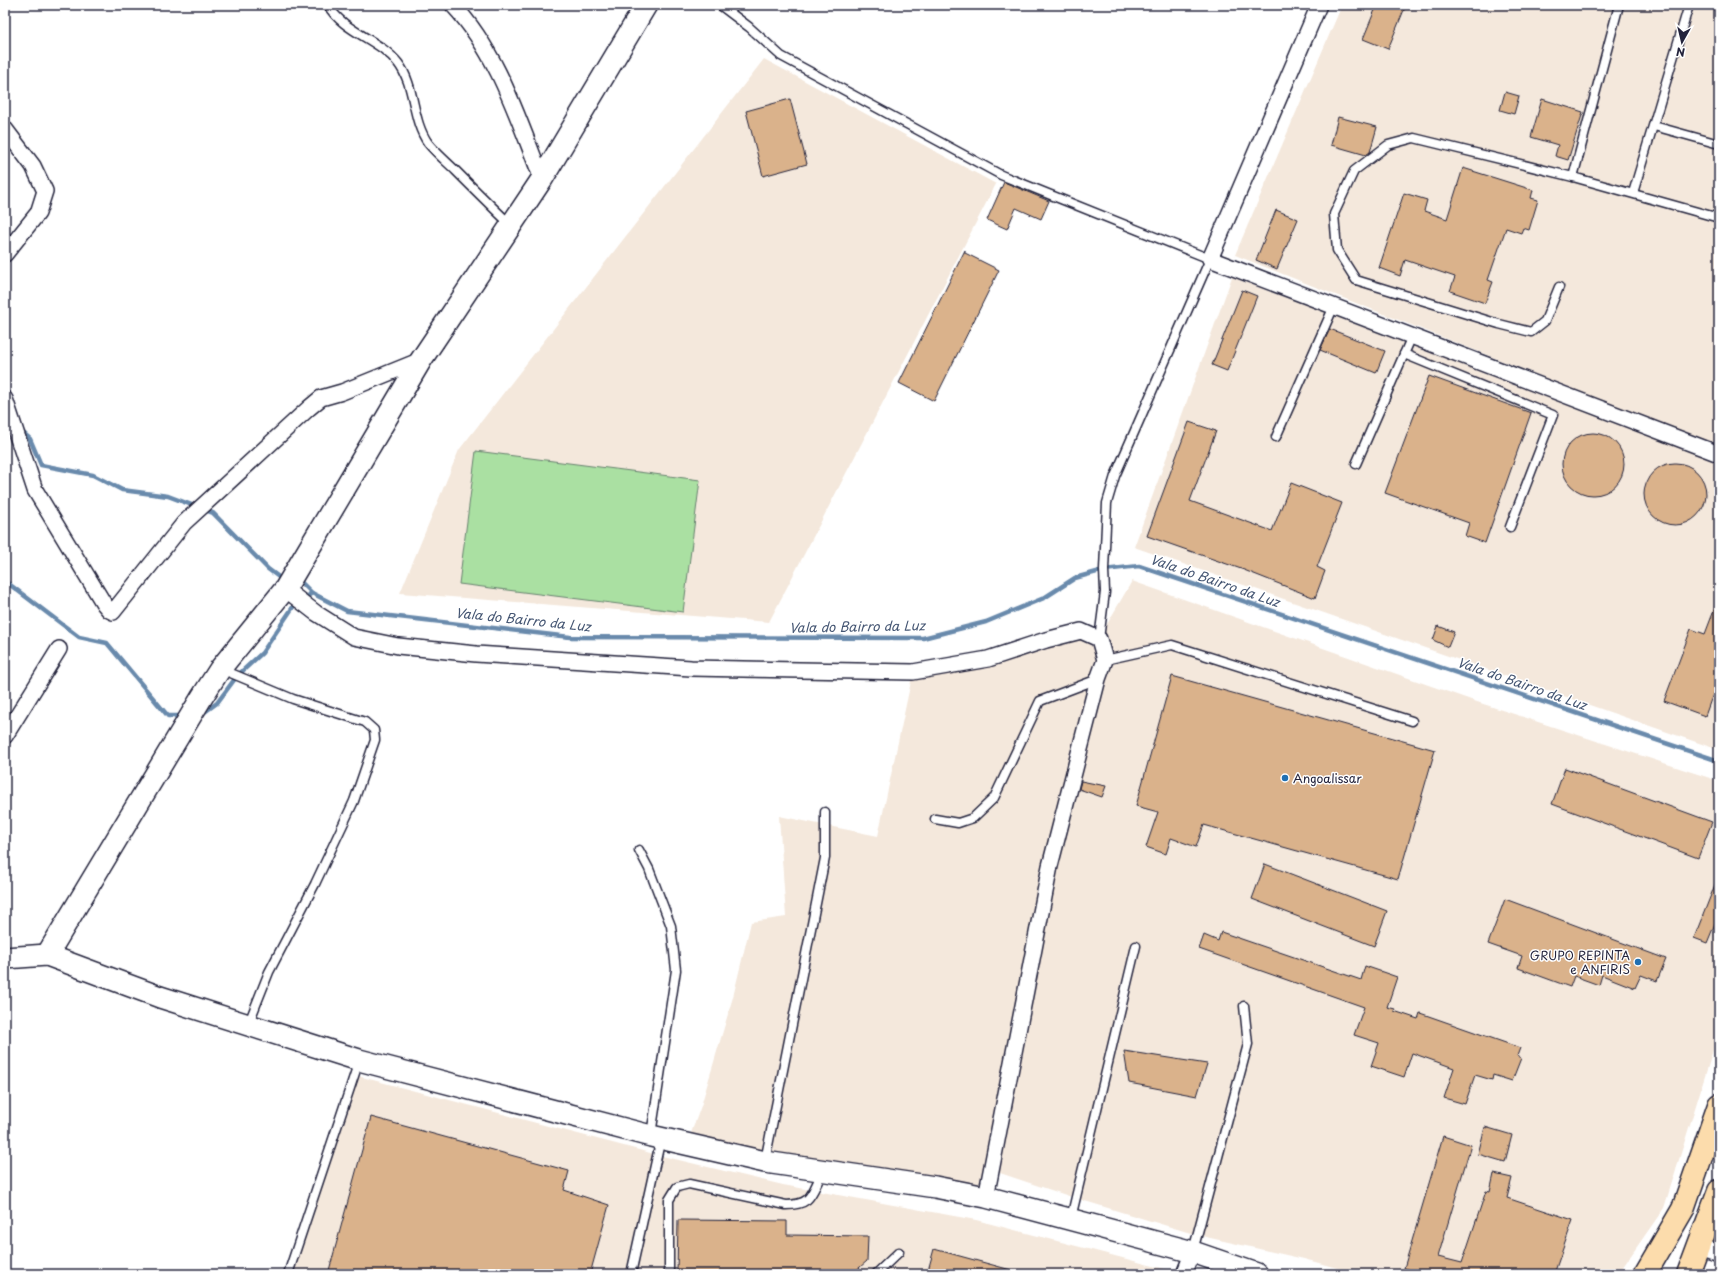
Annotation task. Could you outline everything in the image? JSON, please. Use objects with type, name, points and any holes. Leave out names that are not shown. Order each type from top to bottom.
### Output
[{"type":"main road","points":[[1645,1274],[1683,1209],[1719,1105]]},
{"type":"main road","points":[[1688,1274],[1719,1191]]},
{"type":"street","points":[[454,5],[468,21],[486,49],[512,104],[542,179]]},
{"type":"street","points":[[47,955],[220,669],[285,589],[421,360],[510,224],[542,179],[646,5]]},
{"type":"street","points":[[1319,5],[1210,259],[1719,454]]},
{"type":"street","points":[[5,129],[33,166],[45,192],[38,212],[5,254]]},
{"type":"street","points":[[5,399],[35,490],[104,604],[108,610],[113,612],[184,523],[321,398],[342,392],[421,360]]},
{"type":"street","points":[[285,589],[354,637],[398,646],[476,654],[692,668],[913,672],[988,659],[1046,640],[1081,632],[1099,638],[1105,660],[1098,679],[1050,866],[986,1197]]},
{"type":"street","points":[[5,736],[59,649]]},
{"type":"street","points":[[6,960],[47,955],[160,997],[360,1060],[656,1137],[765,1162],[935,1187],[986,1197],[1193,1252],[1257,1274]]},
{"type":"street","points":[[1699,1247],[1719,1254]]},
{"type":"street","points":[[1184,1274],[1193,1252]]},
{"type":"lane","points":[[328,5],[332,12],[345,24],[380,48],[398,63],[410,87],[418,119],[427,142],[510,224]]},
{"type":"lane","points":[[720,5],[781,56],[1001,175],[1210,259],[1115,476],[1107,503],[1104,570],[1105,592],[1099,638]]},
{"type":"lane","points":[[1573,177],[1619,5]]},
{"type":"lane","points":[[1634,193],[1689,5]]},
{"type":"lane","points":[[1654,126],[1719,144]]},
{"type":"lane","points":[[1559,287],[1545,321],[1531,332],[1499,324],[1356,280],[1337,250],[1334,214],[1354,171],[1388,145],[1414,138],[1573,177],[1719,218]]},
{"type":"lane","points":[[1276,437],[1334,306]]},
{"type":"lane","points":[[1356,464],[1412,336]]},
{"type":"lane","points":[[1404,354],[1553,415],[1510,527]]},
{"type":"lane","points":[[1105,660],[1172,645],[1412,721]]},
{"type":"lane","points":[[220,669],[293,699],[365,722],[374,730],[375,740],[354,801],[315,884],[269,972],[248,1025]]},
{"type":"lane","points":[[935,818],[958,823],[973,818],[994,798],[1040,701],[1098,679]]},
{"type":"lane","points":[[765,1162],[825,858],[825,812]]},
{"type":"lane","points":[[631,1274],[656,1137],[676,970],[671,926],[649,869],[639,850]]},
{"type":"lane","points":[[1071,1219],[1136,946]]},
{"type":"lane","points":[[1193,1252],[1248,1044],[1244,1006]]},
{"type":"lane","points":[[288,1274],[360,1060]]},
{"type":"lane","points":[[669,1274],[669,1200],[677,1187],[689,1184],[786,1205],[800,1205],[807,1200],[823,1170]]},
{"type":"lane","points":[[876,1274],[899,1252]]},
{"type":"shaded area","points":[[1342,5],[1719,5],[1719,447],[1235,255]]},
{"type":"shaded area","points":[[764,59],[996,184],[769,622],[400,593],[459,450]]},
{"type":"shaded area","points":[[1232,277],[1719,463],[1719,750],[1134,547]]},
{"type":"shaded area","points":[[1132,581],[1474,701],[1719,781],[1719,1031],[1664,1208],[1618,1274],[1359,1274],[1304,1259],[1197,1235],[1075,1198],[991,1170],[986,1197],[687,1144],[701,1106],[733,997],[751,922],[786,917],[779,816],[878,836],[913,672],[1081,631],[1099,638]]},
{"type":"shaded area","points":[[354,1075],[658,1155],[783,1185],[976,1220],[1184,1274],[288,1274]]},
{"type":"green space","points":[[476,451],[700,480],[683,612],[459,584]]},
{"type":"building","points":[[1377,5],[1406,5],[1388,49],[1363,39]]},
{"type":"building","points":[[1505,92],[1519,96],[1514,114],[1500,110]]},
{"type":"building","points":[[790,99],[807,164],[763,176],[746,111]]},
{"type":"building","points":[[1542,99],[1583,112],[1568,160],[1555,156],[1558,145],[1531,137]]},
{"type":"building","points":[[1338,117],[1377,127],[1370,152],[1366,155],[1331,145]]},
{"type":"building","points":[[1463,168],[1533,190],[1531,198],[1538,200],[1529,230],[1523,228],[1521,233],[1506,228],[1488,280],[1493,282],[1485,303],[1450,291],[1455,277],[1405,260],[1400,276],[1379,268],[1404,193],[1427,200],[1424,211],[1447,219]]},
{"type":"building","points":[[1004,182],[1049,201],[1041,219],[1016,208],[1007,229],[987,220]]},
{"type":"building","points":[[1276,210],[1298,219],[1277,269],[1256,260]]},
{"type":"building","points":[[965,250],[965,253],[999,270],[934,401],[899,383]]},
{"type":"building","points":[[1242,290],[1257,296],[1227,371],[1212,365]]},
{"type":"building","points":[[1330,329],[1385,351],[1376,373],[1320,350]]},
{"type":"building","points":[[1429,376],[1531,413],[1485,543],[1465,536],[1469,523],[1385,493]]},
{"type":"building","points":[[1189,422],[1216,431],[1190,501],[1272,531],[1291,483],[1342,503],[1317,567],[1325,571],[1315,598],[1244,570],[1147,536]]},
{"type":"building","points":[[1587,433],[1599,433],[1615,442],[1622,452],[1624,464],[1622,476],[1615,486],[1599,495],[1587,495],[1576,490],[1567,481],[1562,470],[1562,458],[1567,447],[1576,438]]},
{"type":"building","points":[[1669,463],[1681,463],[1697,472],[1704,482],[1706,494],[1704,506],[1697,516],[1681,525],[1669,525],[1658,520],[1649,511],[1644,500],[1644,488],[1649,477],[1658,468]]},
{"type":"building","points":[[1718,600],[1719,677],[1705,716],[1664,701],[1691,629],[1705,634]]},
{"type":"building","points":[[1438,626],[1454,632],[1448,647],[1433,640]]},
{"type":"building","name":"Angoalissar","points":[[1172,676],[1435,750],[1398,879],[1204,825],[1196,847],[1171,838],[1166,854],[1146,847],[1158,812],[1136,806]]},
{"type":"building","points":[[1565,768],[1712,822],[1698,858],[1552,804]]},
{"type":"building","points":[[1081,781],[1106,786],[1102,797],[1079,789]]},
{"type":"building","points":[[1265,864],[1387,911],[1374,946],[1252,899]]},
{"type":"building","points":[[1718,877],[1719,914],[1707,943],[1694,938]]},
{"type":"building","points":[[1505,899],[1666,959],[1657,981],[1641,975],[1635,988],[1602,975],[1599,985],[1574,976],[1570,987],[1518,968],[1522,956],[1488,944]]},
{"type":"building","points":[[1221,932],[1361,980],[1365,966],[1397,977],[1387,1007],[1395,1009],[1394,1011],[1418,1019],[1420,1013],[1520,1048],[1517,1056],[1521,1058],[1512,1081],[1493,1075],[1492,1080],[1475,1075],[1465,1104],[1444,1098],[1454,1068],[1412,1053],[1404,1077],[1371,1066],[1379,1043],[1354,1035],[1364,1007],[1199,949],[1204,935],[1218,941]]},
{"type":"building","points":[[1124,1051],[1207,1064],[1197,1096],[1129,1083]]},
{"type":"building","points":[[371,1117],[569,1171],[564,1190],[609,1205],[590,1274],[328,1274]]},
{"type":"building","points":[[1485,1127],[1512,1135],[1505,1162],[1478,1154]]},
{"type":"building","points":[[1443,1136],[1471,1145],[1438,1257],[1462,1263],[1486,1191],[1490,1192],[1494,1174],[1512,1178],[1507,1198],[1573,1220],[1554,1274],[1426,1274],[1404,1268]]},
{"type":"building","points":[[678,1220],[787,1221],[787,1235],[868,1236],[867,1261],[852,1274],[677,1274]]},
{"type":"building","points":[[934,1249],[1011,1270],[1010,1274],[927,1274]]},
{"type":"waterway","points":[[20,430],[30,439],[41,465],[93,475],[122,490],[168,496],[213,513],[268,569],[280,578],[284,577]]},
{"type":"waterway","name":"Vala do Bairro da Luz","points":[[202,714],[217,703],[237,676],[262,653],[293,607],[312,593],[347,611],[570,637],[923,638],[986,622],[1044,598],[1075,578],[1104,570],[1139,566],[1719,761]]},
{"type":"waterway","points":[[298,579],[312,593]]},
{"type":"waterway","points":[[5,581],[79,637],[107,643],[168,716],[183,716]]},
{"type":"place","name":"Angoalissar","points":[[1285,778]]},
{"type":"place","name":"GRUPO REPINTA e ANFIRIS","points":[[1638,962]]}]
